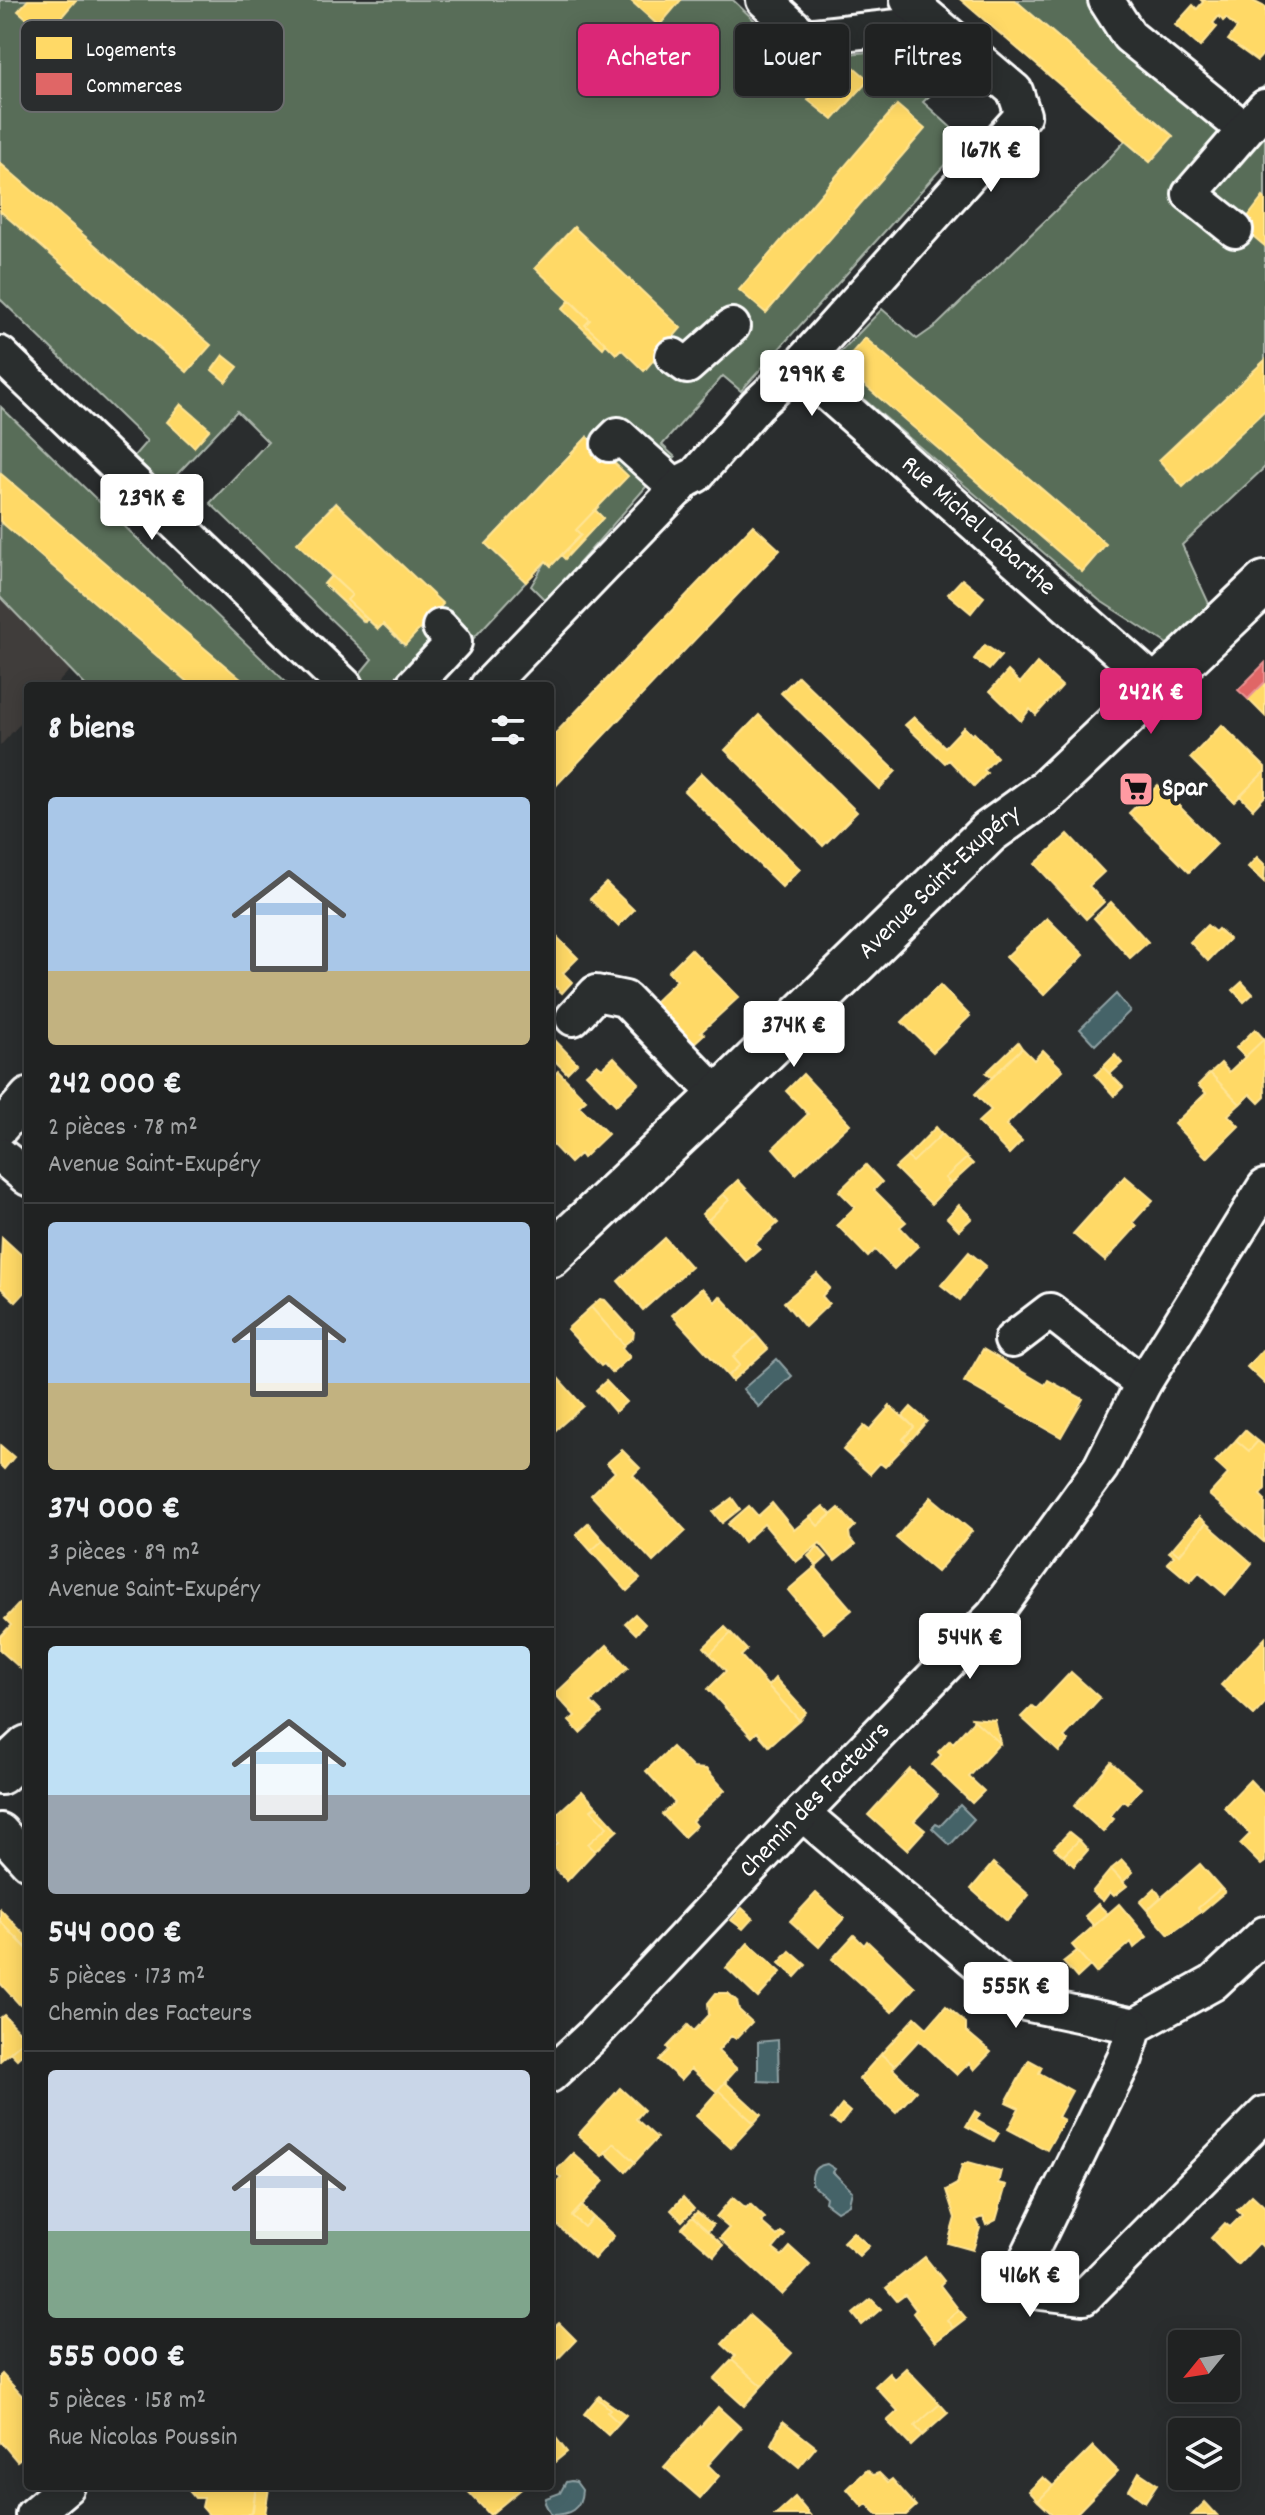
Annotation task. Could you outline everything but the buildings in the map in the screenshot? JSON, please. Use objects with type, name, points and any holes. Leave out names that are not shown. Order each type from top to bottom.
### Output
[{"type":"main road","name":"Avenue Saint-Exupéry","points":[[554,1252],[989,832],[1045,792],[1265,583]]},
{"type":"main road","points":[[0,1773],[24,1751]]},
{"type":"street","points":[[764,0],[805,37],[935,23]]},
{"type":"street","points":[[492,682],[678,489],[696,475],[757,405],[798,367],[1023,115],[1015,91],[908,0]]},
{"type":"street","points":[[1106,0],[1129,36],[1254,118],[1190,194],[1235,230]]},
{"type":"street","points":[[673,356],[687,366],[732,326]]},
{"type":"street","points":[[0,354],[341,682]]},
{"type":"street","name":"Rue Michel Labarthe","points":[[798,367],[1157,685]]},
{"type":"street","points":[[609,444],[618,435],[678,489]]},
{"type":"street","points":[[417,682],[454,642],[440,627]]},
{"type":"street","points":[[573,1018],[596,993],[625,999],[719,1096]]},
{"type":"street","points":[[0,1128],[24,1101]]},
{"type":"street","points":[[0,1155],[24,1175]]},
{"type":"street","name":"Chemin des Facteurs","points":[[554,2071],[592,2036],[994,1615],[1101,1467],[1143,1384],[1265,1187]]},
{"type":"street","points":[[1012,1340],[1050,1311],[1143,1384]]},
{"type":"street","points":[[802,1813],[1025,2003],[1135,2026],[1213,1983],[1265,1934]]},
{"type":"street","points":[[0,1831],[24,1858]]},
{"type":"street","points":[[1135,2026],[1125,2058],[1027,2259],[1041,2292],[1084,2297],[1265,2114]]},
{"type":"street","points":[[33,2515],[62,2490]]},
{"type":"shaded area","points":[[0,597],[70,670],[59,682],[24,682],[24,719],[0,746]]},
{"type":"green space","points":[[0,0],[733,0],[758,24],[735,24],[735,96],[849,96],[849,54],[865,52],[865,96],[930,96],[923,102],[966,141],[741,391],[723,376],[662,445],[675,457],[546,601],[531,586],[546,561],[551,566],[561,555],[565,558],[603,518],[595,510],[587,437],[486,544],[526,582],[470,642],[436,611],[442,604],[335,503],[298,543],[331,576],[324,584],[364,622],[367,619],[378,629],[383,624],[404,645],[419,629],[431,643],[395,682],[365,682],[358,676],[372,659],[210,503],[268,442],[237,411],[165,487],[134,456],[147,441],[0,299]]},
{"type":"green space","points":[[1015,0],[1094,0],[1221,127],[1265,85],[1265,467],[1182,545],[1211,608],[1175,649],[1099,600],[826,367],[882,309],[917,339],[937,325],[1125,141],[1150,162],[1173,136]]},
{"type":"green space","points":[[1,407],[286,682],[82,682],[0,597]]},
{"type":"water","points":[[1116,994],[1130,1011],[1095,1045],[1080,1029]]},
{"type":"water","points":[[777,1359],[792,1376],[759,1407],[743,1389]]},
{"type":"water","points":[[960,1805],[974,1819],[950,1845],[932,1828],[936,1824],[940,1826]]},
{"type":"water","points":[[778,2040],[779,2082],[758,2081],[758,2042]]},
{"type":"water","points":[[827,2164],[835,2169],[833,2172],[852,2191],[849,2204],[837,2211],[825,2202],[826,2197],[812,2184],[815,2170]]},
{"type":"water","points":[[571,2481],[582,2490],[579,2502],[573,2510],[551,2515],[546,2498],[560,2493],[566,2482]]},
{"type":"place","name":"Spar","points":[[1136,789]]}]
